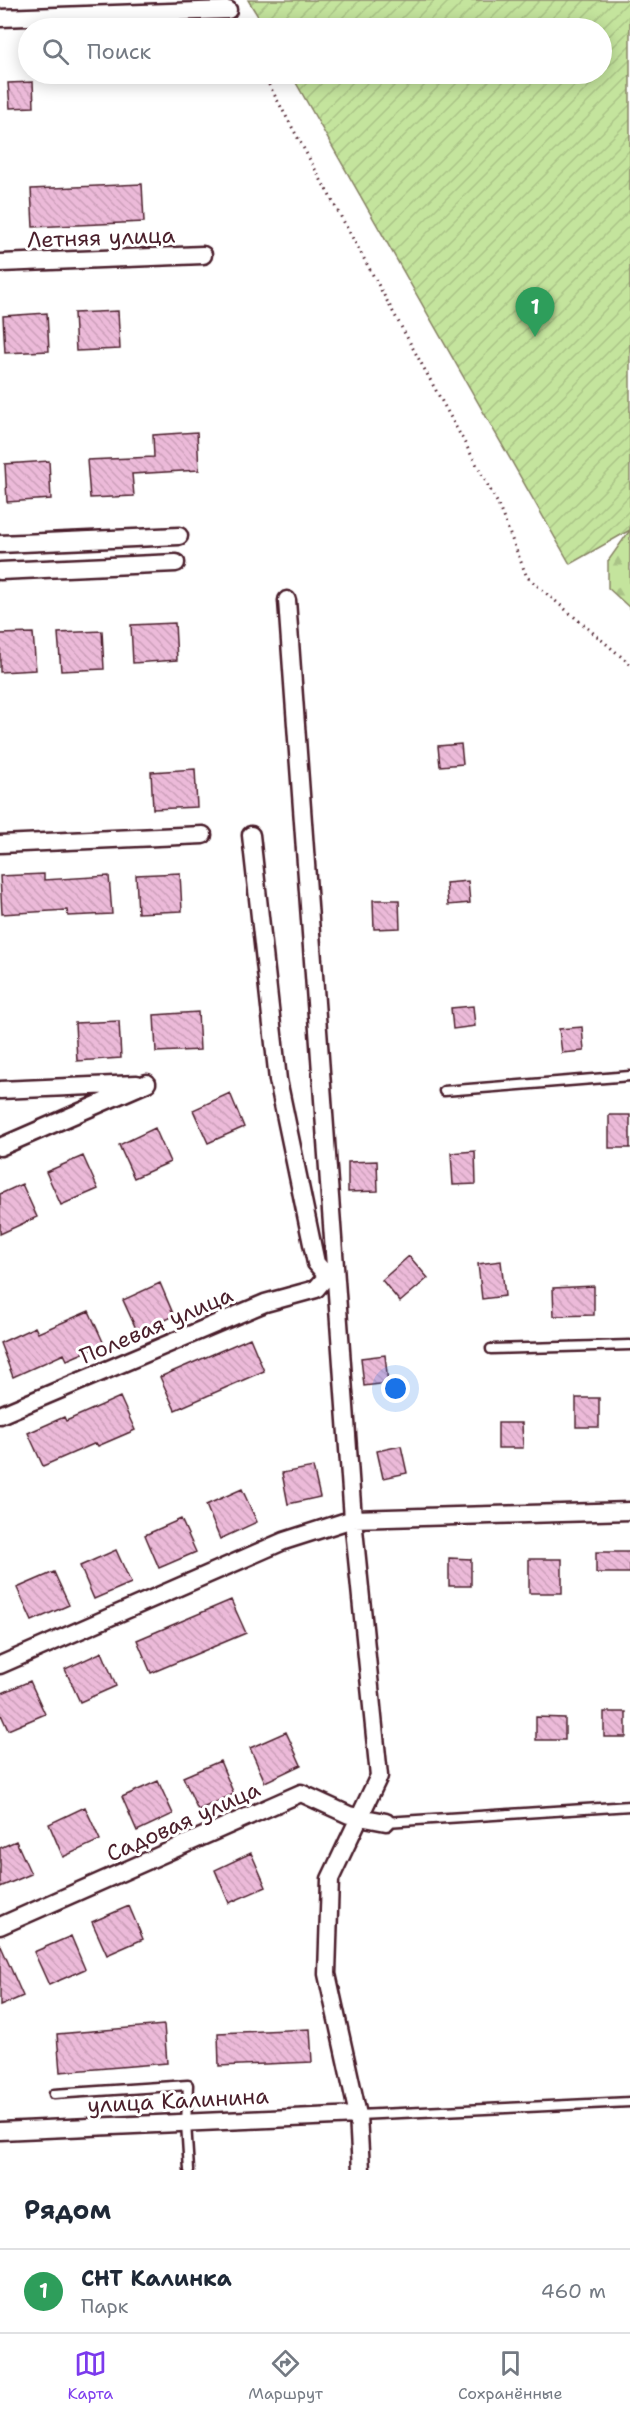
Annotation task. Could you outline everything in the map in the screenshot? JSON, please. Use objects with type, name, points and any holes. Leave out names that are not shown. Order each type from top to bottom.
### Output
[{"type":"street","points":[[0,18],[228,10]]},
{"type":"street","name":"Летняя улица","points":[[0,263],[203,255]]},
{"type":"street","points":[[0,544],[179,536]]},
{"type":"street","points":[[0,571],[176,563]]},
{"type":"street","points":[[287,600],[331,1278],[379,1776],[330,1879],[327,1974],[358,2115],[361,2170]]},
{"type":"street","points":[[0,844],[203,835]]},
{"type":"street","points":[[251,835],[278,1080],[316,1263],[331,1278]]},
{"type":"street","points":[[0,1090],[147,1083],[0,1147]]},
{"type":"street","name":"Полевая улица","points":[[0,1415],[265,1303],[316,1289],[331,1278]]},
{"type":"street","points":[[0,1665],[284,1541],[353,1519],[630,1511]]},
{"type":"street","name":"Садовая улица","points":[[0,1926],[301,1793],[349,1815],[386,1822]]},
{"type":"street","name":"улица Калинина","points":[[0,2131],[358,2115]]},
{"type":"lane","points":[[444,1090],[630,1076]]},
{"type":"lane","points":[[491,1349],[630,1345]]},
{"type":"lane","points":[[386,1822],[630,1806]]},
{"type":"lane","points":[[54,2094],[189,2085],[186,2122],[189,2170]]},
{"type":"lane","points":[[358,2115],[630,2102]]},
{"type":"path","points":[[267,84],[497,502],[527,577],[630,664]]},
{"type":"green space","points":[[248,0],[630,0],[630,530],[570,564],[297,84],[612,84],[612,18],[259,18]]},
{"type":"green space","points":[[630,530],[630,608],[608,588],[608,561]]},
{"type":"building","points":[[8,83],[33,84],[34,107],[10,108]]},
{"type":"building","points":[[142,184],[144,222],[33,227],[31,189]]},
{"type":"building","points":[[118,311],[120,349],[76,351],[74,313]]},
{"type":"building","points":[[47,313],[49,351],[5,353],[3,316]]},
{"type":"building","points":[[197,432],[199,470],[132,474],[134,496],[90,498],[87,460],[154,457],[153,435]]},
{"type":"building","points":[[49,461],[51,499],[7,502],[5,464]]},
{"type":"building","points":[[175,623],[177,660],[133,663],[131,625]]},
{"type":"building","points":[[102,631],[104,669],[61,671],[58,633]]},
{"type":"building","points":[[33,633],[36,670],[0,672],[0,634]]},
{"type":"building","points":[[461,744],[463,764],[440,766],[438,746]]},
{"type":"building","points":[[195,769],[197,807],[153,809],[151,772]]},
{"type":"building","points":[[180,873],[182,911],[138,913],[136,875]]},
{"type":"building","points":[[44,874],[44,880],[109,876],[112,914],[68,916],[67,910],[2,914],[0,876]]},
{"type":"building","points":[[468,881],[470,903],[448,905],[446,883]]},
{"type":"building","points":[[373,900],[399,900],[400,928],[374,929]]},
{"type":"building","points":[[473,1006],[475,1026],[453,1029],[451,1008]]},
{"type":"building","points":[[198,1012],[200,1050],[156,1052],[154,1015]]},
{"type":"building","points":[[119,1021],[121,1058],[77,1061],[75,1023]]},
{"type":"building","points":[[582,1027],[584,1051],[562,1053],[559,1029]]},
{"type":"building","points":[[230,1093],[244,1127],[208,1143],[193,1110]]},
{"type":"building","points":[[609,1115],[630,1115],[630,1148],[609,1148]]},
{"type":"building","points":[[155,1128],[170,1162],[134,1178],[119,1145]]},
{"type":"building","points":[[475,1151],[476,1184],[453,1185],[451,1153]]},
{"type":"building","points":[[83,1156],[98,1189],[61,1205],[46,1172]]},
{"type":"building","points":[[377,1161],[378,1191],[348,1192],[348,1162]]},
{"type":"building","points":[[22,1184],[37,1217],[0,1234],[0,1194]]},
{"type":"building","points":[[409,1256],[428,1278],[400,1302],[382,1280]]},
{"type":"building","points":[[501,1261],[505,1296],[482,1299],[478,1264]]},
{"type":"building","points":[[160,1283],[174,1316],[138,1333],[123,1300]]},
{"type":"building","points":[[594,1286],[594,1315],[554,1316],[553,1288]]},
{"type":"building","points":[[89,1311],[104,1344],[67,1360],[64,1354],[13,1377],[0,1343],[35,1327],[38,1333]]},
{"type":"building","points":[[250,1338],[264,1371],[175,1410],[160,1377]]},
{"type":"building","points":[[385,1355],[388,1383],[364,1386],[361,1358]]},
{"type":"building","points":[[120,1397],[135,1430],[98,1446],[96,1443],[43,1466],[28,1433],[64,1417],[66,1421]]},
{"type":"building","points":[[576,1398],[599,1398],[599,1427],[576,1427]]},
{"type":"building","points":[[498,1423],[522,1423],[523,1448],[498,1448]]},
{"type":"building","points":[[401,1446],[407,1473],[383,1478],[377,1451]]},
{"type":"building","points":[[313,1467],[320,1497],[288,1504],[282,1473]]},
{"type":"building","points":[[242,1489],[257,1522],[220,1539],[206,1505]]},
{"type":"building","points":[[181,1519],[196,1552],[159,1568],[145,1535]]},
{"type":"building","points":[[116,1550],[131,1583],[94,1599],[80,1566]]},
{"type":"building","points":[[596,1552],[630,1552],[630,1573],[596,1573]]},
{"type":"building","points":[[449,1558],[471,1559],[471,1586],[449,1586]]},
{"type":"building","points":[[529,1559],[562,1559],[562,1593],[529,1593]]},
{"type":"building","points":[[54,1572],[69,1605],[32,1621],[17,1588]]},
{"type":"building","points":[[231,1600],[246,1633],[151,1673],[137,1640]]},
{"type":"building","points":[[102,1652],[116,1686],[80,1702],[65,1669]]},
{"type":"building","points":[[30,1681],[45,1714],[8,1730],[0,1712],[0,1694]]},
{"type":"building","points":[[604,1712],[626,1712],[626,1737],[604,1737]]},
{"type":"building","points":[[536,1717],[565,1718],[565,1740],[536,1740]]},
{"type":"building","points":[[286,1732],[301,1765],[265,1782],[250,1748]]},
{"type":"building","points":[[220,1761],[234,1794],[198,1810],[183,1777]]},
{"type":"building","points":[[158,1781],[173,1814],[137,1831],[122,1797]]},
{"type":"building","points":[[85,1807],[100,1840],[63,1857],[49,1824]]},
{"type":"building","points":[[16,1841],[31,1874],[0,1887],[0,1848]]},
{"type":"building","points":[[251,1853],[266,1887],[229,1903],[215,1870]]},
{"type":"building","points":[[129,1906],[143,1939],[107,1955],[92,1922]]},
{"type":"building","points":[[71,1936],[85,1969],[49,1985],[34,1952]]},
{"type":"building","points":[[0,1944],[23,1996],[0,2006]]},
{"type":"building","points":[[164,2025],[167,2063],[60,2072],[57,2034]]},
{"type":"building","points":[[310,2029],[312,2062],[219,2066],[218,2033]]},
{"type":"place","name":"СНТ Калинка","points":[[535,337]]}]
